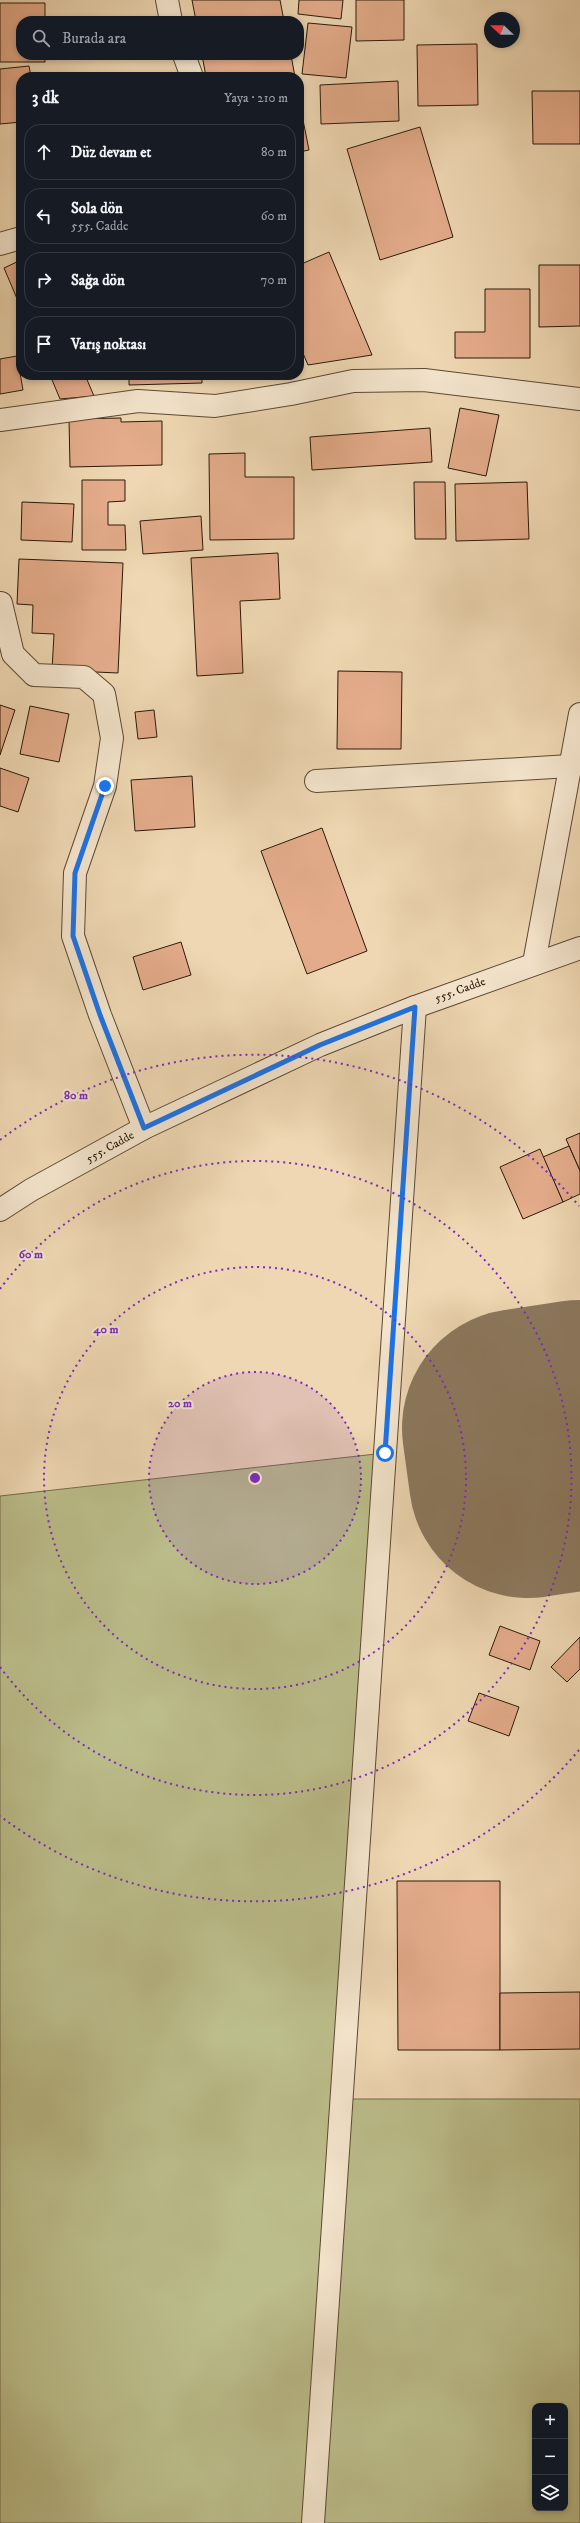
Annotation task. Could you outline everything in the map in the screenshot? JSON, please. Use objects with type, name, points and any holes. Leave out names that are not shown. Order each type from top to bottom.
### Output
[{"type":"street","points":[[167,0],[169,16]]},
{"type":"street","points":[[186,60],[190,72]]},
{"type":"street","points":[[0,244],[16,239]]},
{"type":"street","points":[[0,420],[138,401],[215,406],[291,394],[352,381],[424,380],[580,399]]},
{"type":"street","points":[[1,604],[13,654],[34,675],[84,677],[104,694],[112,738],[105,786],[75,873],[73,936],[100,1015],[144,1128]]},
{"type":"street","points":[[534,963],[580,714]]},
{"type":"street","points":[[316,781],[570,766]]},
{"type":"street","name":"555. Cadde","points":[[0,1210],[31,1190],[144,1128],[320,1045],[415,1007],[534,963],[580,948]]},
{"type":"street","points":[[313,2523],[415,1007]]},
{"type":"green space","points":[[385,1453],[342,2099],[580,2099],[580,2523],[0,2523],[0,1496]]},
{"type":"building","points":[[192,0],[280,0],[283,16],[195,16]]},
{"type":"building","points":[[299,0],[343,0],[341,19],[298,14]]},
{"type":"building","points":[[356,0],[404,0],[404,40],[356,41]]},
{"type":"building","points":[[0,3],[45,3],[45,16],[16,16],[16,60],[45,60],[45,62],[0,62]]},
{"type":"building","points":[[308,23],[352,27],[346,78],[304,74],[304,72],[302,72]]},
{"type":"building","points":[[477,44],[478,105],[418,106],[417,45]]},
{"type":"building","points":[[203,60],[292,60],[294,72],[205,72]]},
{"type":"building","points":[[29,66],[30,72],[16,72],[16,122],[0,124],[0,69]]},
{"type":"building","points":[[398,81],[399,121],[321,124],[320,85]]},
{"type":"building","points":[[532,91],[580,91],[580,144],[533,144]]},
{"type":"building","points":[[304,125],[309,150],[304,151]]},
{"type":"building","points":[[420,127],[453,237],[380,260],[347,149]]},
{"type":"building","points":[[329,252],[372,355],[308,365],[304,356],[304,263]]},
{"type":"building","points":[[16,262],[16,296],[4,268]]},
{"type":"building","points":[[539,265],[580,265],[580,326],[539,327]]},
{"type":"building","points":[[485,289],[530,289],[530,358],[455,358],[455,332],[485,332]]},
{"type":"building","points":[[16,356],[16,380],[21,380],[23,390],[0,394],[0,359]]},
{"type":"building","points":[[52,380],[87,380],[94,396],[60,399]]},
{"type":"building","points":[[129,380],[202,380],[202,383],[129,385]]},
{"type":"building","points":[[460,408],[499,415],[486,476],[448,468]]},
{"type":"building","points":[[121,418],[121,422],[162,421],[162,465],[70,467],[69,419]]},
{"type":"building","points":[[430,428],[432,462],[312,470],[310,437]]},
{"type":"building","points":[[245,453],[245,477],[294,477],[294,539],[210,540],[209,454]]},
{"type":"building","points":[[82,480],[125,480],[125,501],[108,502],[108,525],[125,525],[126,550],[82,550]]},
{"type":"building","points":[[414,482],[445,482],[446,539],[415,539]]},
{"type":"building","points":[[527,482],[529,539],[456,541],[455,484]]},
{"type":"building","points":[[22,502],[74,504],[72,542],[21,540]]},
{"type":"building","points":[[201,516],[203,550],[143,554],[140,521]]},
{"type":"building","points":[[278,553],[280,599],[240,601],[243,673],[197,676],[191,558]]},
{"type":"building","points":[[19,559],[123,563],[118,673],[52,670],[54,634],[32,633],[33,605],[17,604]]},
{"type":"building","points":[[338,671],[402,672],[401,749],[337,749]]},
{"type":"building","points":[[0,705],[15,710],[0,755]]},
{"type":"building","points":[[30,706],[69,714],[59,762],[20,754]]},
{"type":"building","points":[[154,710],[157,737],[138,739],[135,712]]},
{"type":"building","points":[[0,768],[29,778],[18,812],[0,806]]},
{"type":"building","points":[[192,776],[195,827],[135,831],[131,780]]},
{"type":"building","points":[[322,828],[367,951],[307,974],[261,851]]},
{"type":"building","points":[[181,942],[191,975],[143,990],[133,957]]},
{"type":"building","points":[[580,1133],[580,1171],[566,1139]]},
{"type":"building","points":[[569,1146],[580,1171],[580,1194],[563,1202],[543,1157]]},
{"type":"building","points":[[540,1149],[563,1202],[523,1219],[500,1167]]},
{"type":"building","points":[[500,1626],[540,1641],[530,1670],[489,1655]]},
{"type":"building","points":[[580,1637],[580,1669],[567,1682],[551,1667]]},
{"type":"building","points":[[479,1693],[519,1707],[509,1736],[468,1721]]},
{"type":"building","points":[[397,1881],[500,1881],[500,2050],[398,2050]]},
{"type":"building","points":[[580,1992],[580,2049],[500,2050],[500,1993]]},
{"type":"runway","points":[[580,1419],[521,1428],[528,1479],[580,1471]]},
{"type":"route","points":[[105,786],[75,873],[73,936],[100,1015],[144,1128],[320,1045],[415,1007],[385,1453]]}]
